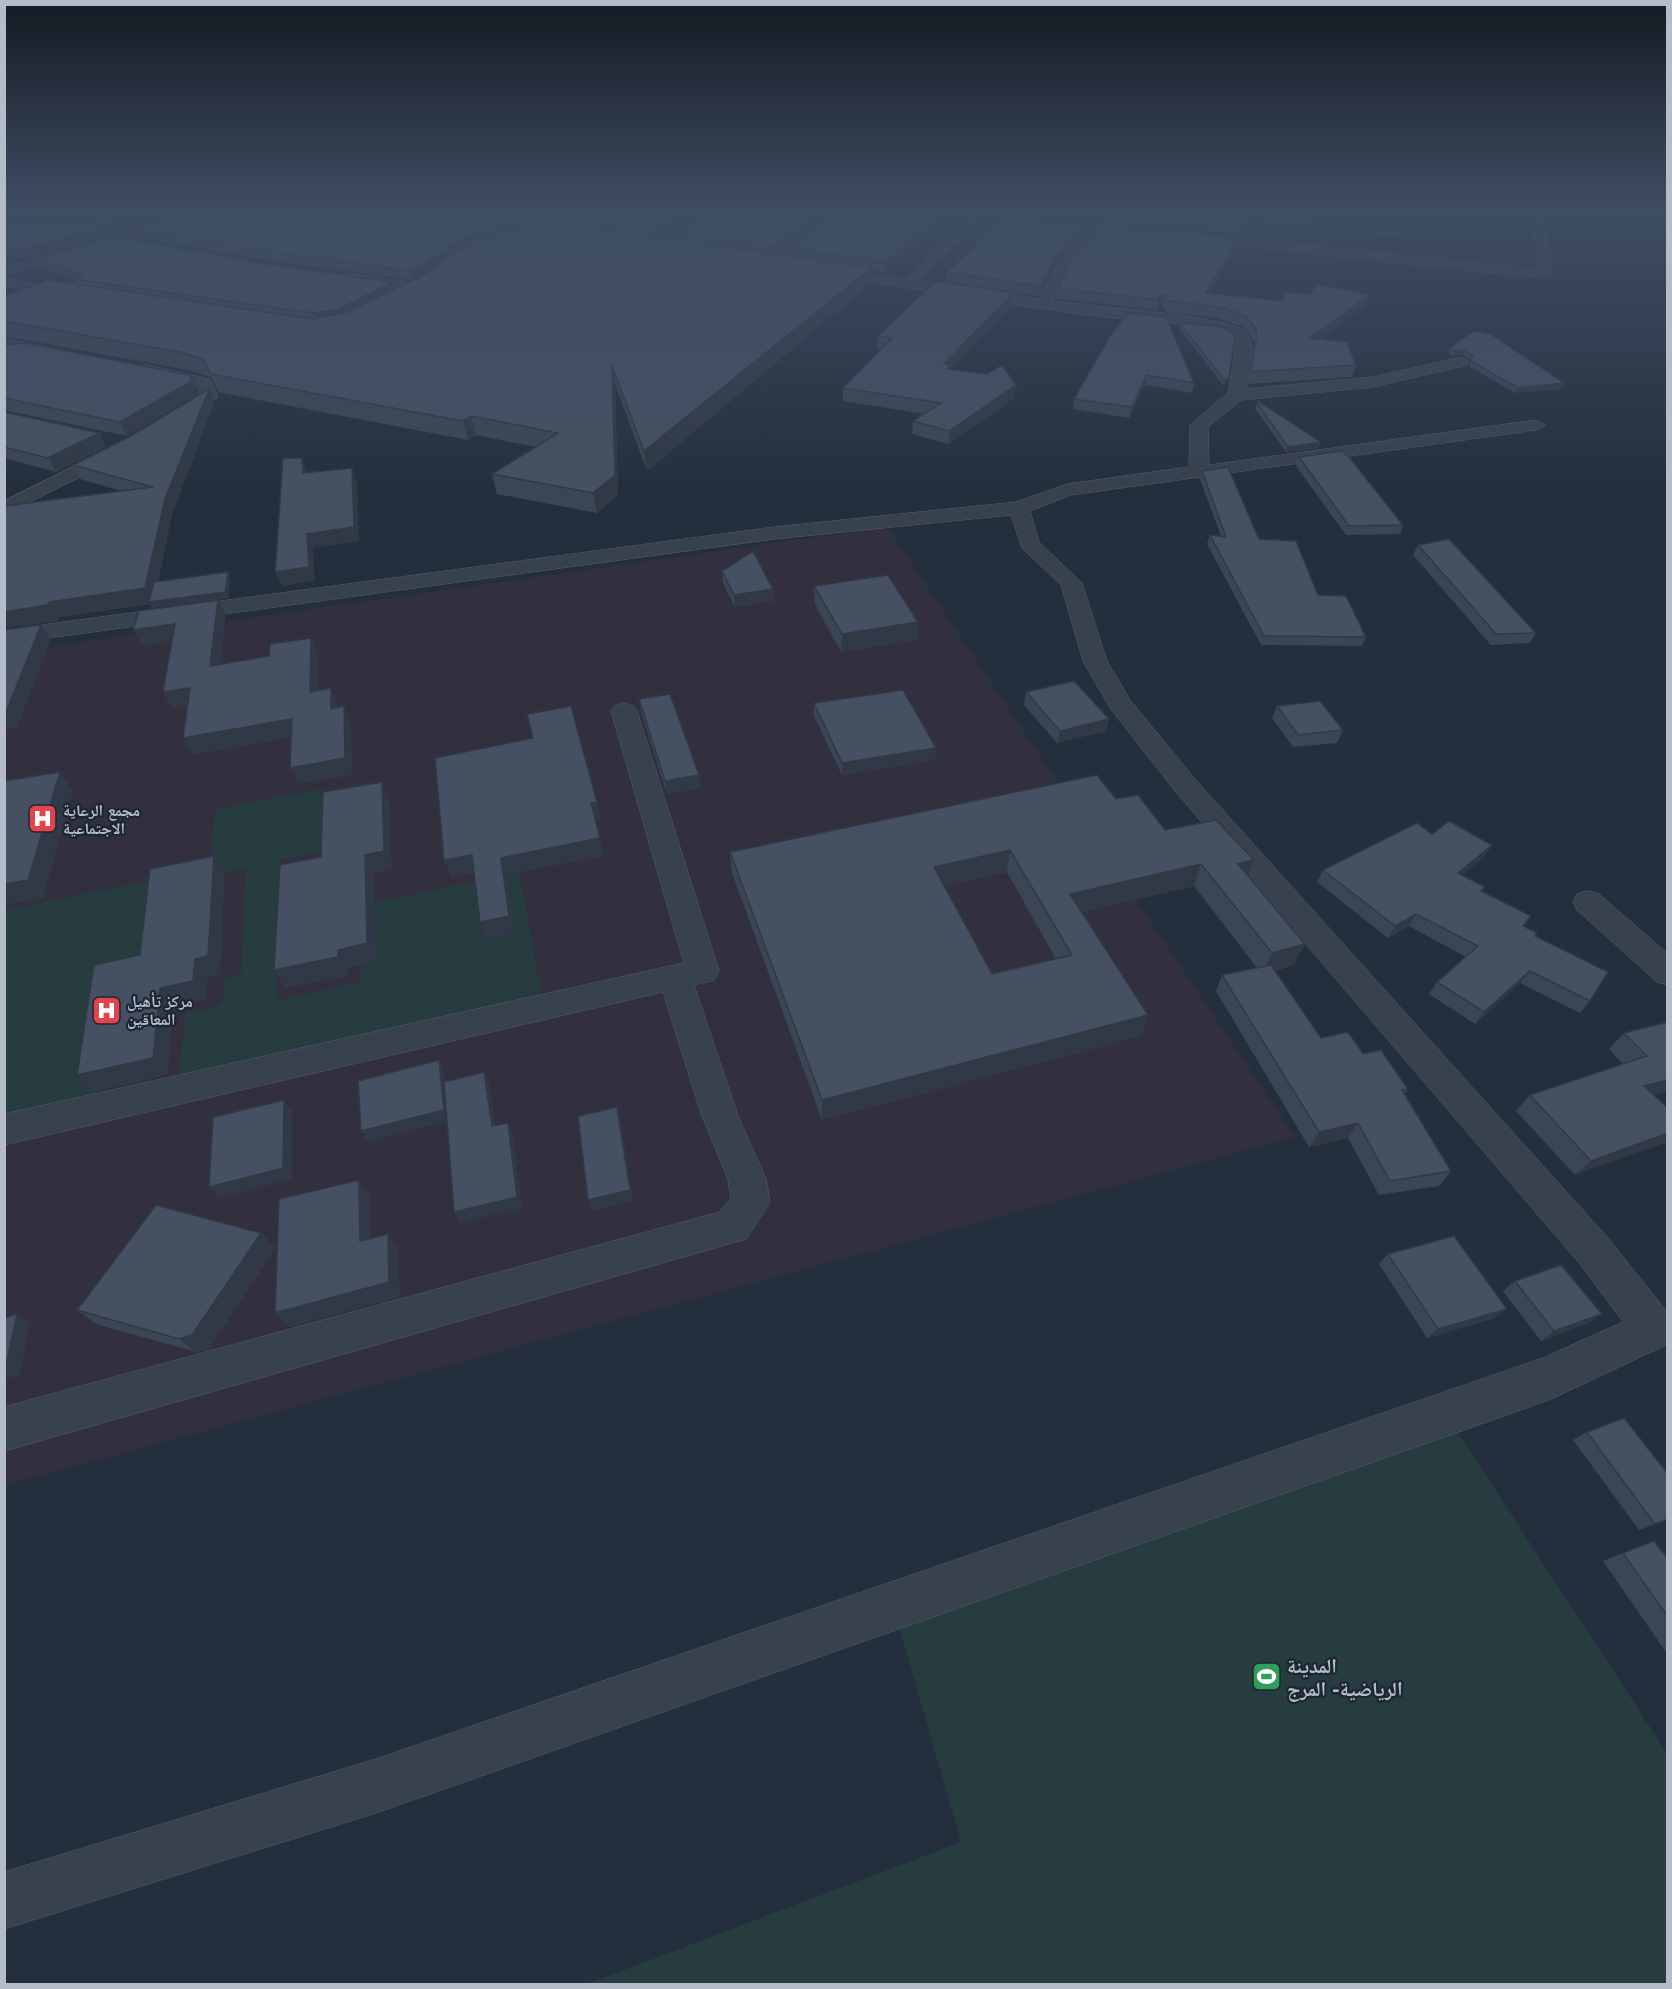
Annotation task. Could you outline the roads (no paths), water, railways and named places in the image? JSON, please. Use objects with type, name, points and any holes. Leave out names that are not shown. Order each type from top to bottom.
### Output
[{"type":"street","points":[[1035,302],[1207,323],[1236,331],[1242,335],[1245,348],[1236,395]]},
{"type":"street","points":[[4,343],[70,356]]},
{"type":"street","points":[[1199,472],[1199,425],[1236,395],[1374,382],[1461,362]]},
{"type":"street","points":[[125,366],[204,382],[209,397],[159,427]]},
{"type":"street","points":[[4,637],[774,533],[1019,508],[1067,490],[1536,425]]},
{"type":"street","points":[[4,509],[130,444],[107,439]]},
{"type":"street","points":[[4,1900],[387,1782],[1549,1378],[1663,1332],[1185,785],[1119,703],[1095,662],[1071,584],[1029,544],[1019,508]]},
{"type":"street","points":[[4,1130],[703,971],[624,711]]},
{"type":"street","points":[[1588,902],[1668,973]]},
{"type":"street","points":[[4,1429],[732,1226],[751,1202],[747,1179],[720,1116],[675,977]]},
{"type":"place","name":"مجمع الرعاية الاجتماعية","points":[[42,819]]},
{"type":"place","name":"مركز تأهيل المعاقين","points":[[106,1010]]},
{"type":"place","name":"المدينة الرياضية- المرج","points":[[1266,1677]]}]
